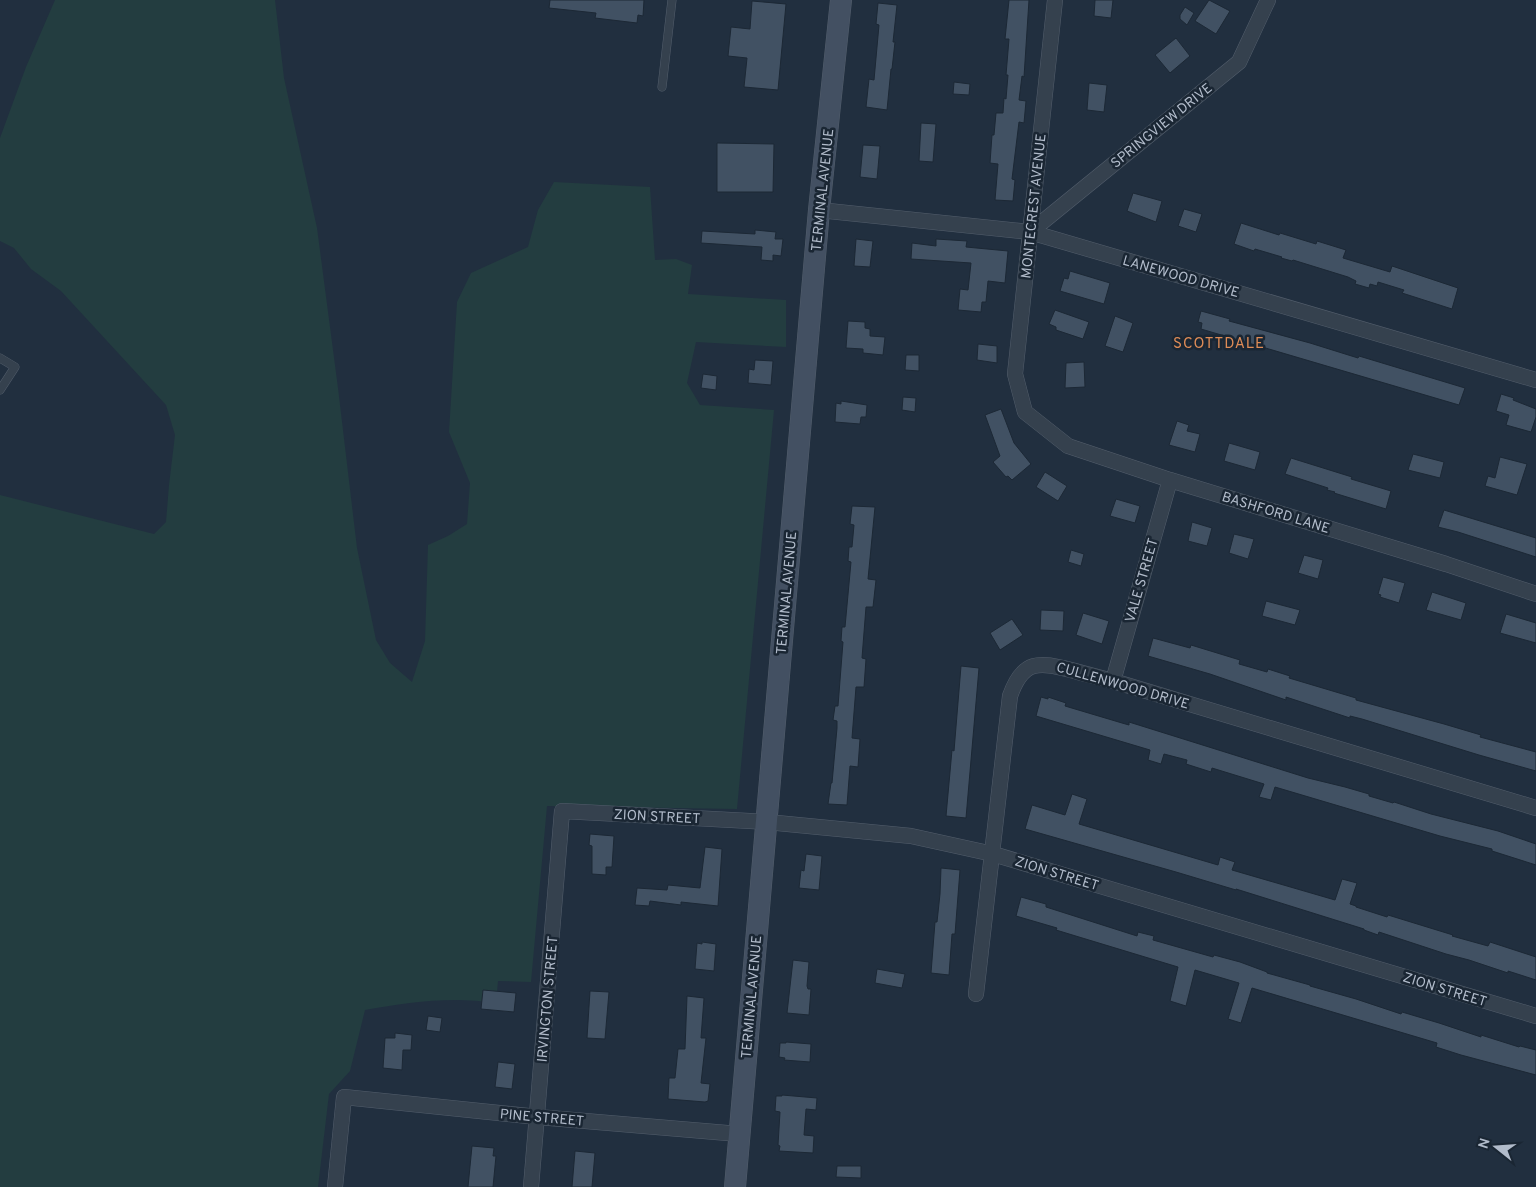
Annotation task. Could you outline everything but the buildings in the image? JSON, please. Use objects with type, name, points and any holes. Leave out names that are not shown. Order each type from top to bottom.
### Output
[{"type":"street","name":"TERMINAL AVENUE","points":[[735,1187],[819,210],[841,0]]},
{"type":"street","name":"MONTECREST AVENUE","points":[[1025,412],[1015,374],[1055,0]]},
{"type":"street","name":"SPRINGVIEW DRIVE","points":[[1030,232],[1239,62],[1268,0]]},
{"type":"street","name":"LANEWOOD DRIVE","points":[[819,210],[1030,232],[1536,380]]},
{"type":"street","name":"BASHFORD LANE","points":[[1025,412],[1068,446],[1170,480],[1446,564],[1536,594]]},
{"type":"street","name":"VALE STREET","points":[[1113,681],[1170,480]]},
{"type":"street","name":"CULLENWOOD DRIVE","points":[[976,994],[1010,696],[1015,682],[1023,672],[1033,666],[1045,664],[1113,681],[1536,808]]},
{"type":"street","name":"ZION STREET","points":[[562,811],[766,822],[912,836],[993,854],[1536,1016]]},
{"type":"street","name":"IRVINGTON STREET","points":[[531,1187],[562,811]]},
{"type":"street","name":"PINE STREET","points":[[335,1187],[344,1097],[538,1117],[740,1134]]},
{"type":"lane","points":[[662,87],[672,0]]},
{"type":"lane","points":[[0,358],[14,367],[0,390]]},
{"type":"green space","points":[[55,0],[275,0],[284,78],[317,228],[357,548],[376,640],[390,663],[412,682],[425,641],[428,545],[448,536],[467,524],[470,483],[449,432],[457,302],[471,273],[528,247],[538,210],[554,182],[650,187],[655,260],[676,259],[692,265],[688,294],[786,300],[786,347],[696,342],[687,383],[700,405],[774,410],[737,809],[547,806],[531,982],[498,981],[496,1003],[447,1000],[365,1010],[350,1071],[329,1094],[318,1187],[0,1187],[0,495],[154,534],[166,522],[175,435],[166,405],[61,291],[31,269],[14,248],[0,241],[0,138],[26,67]]},
{"type":"district","name":"SCOTTDALE","points":[[1219,343]]}]
